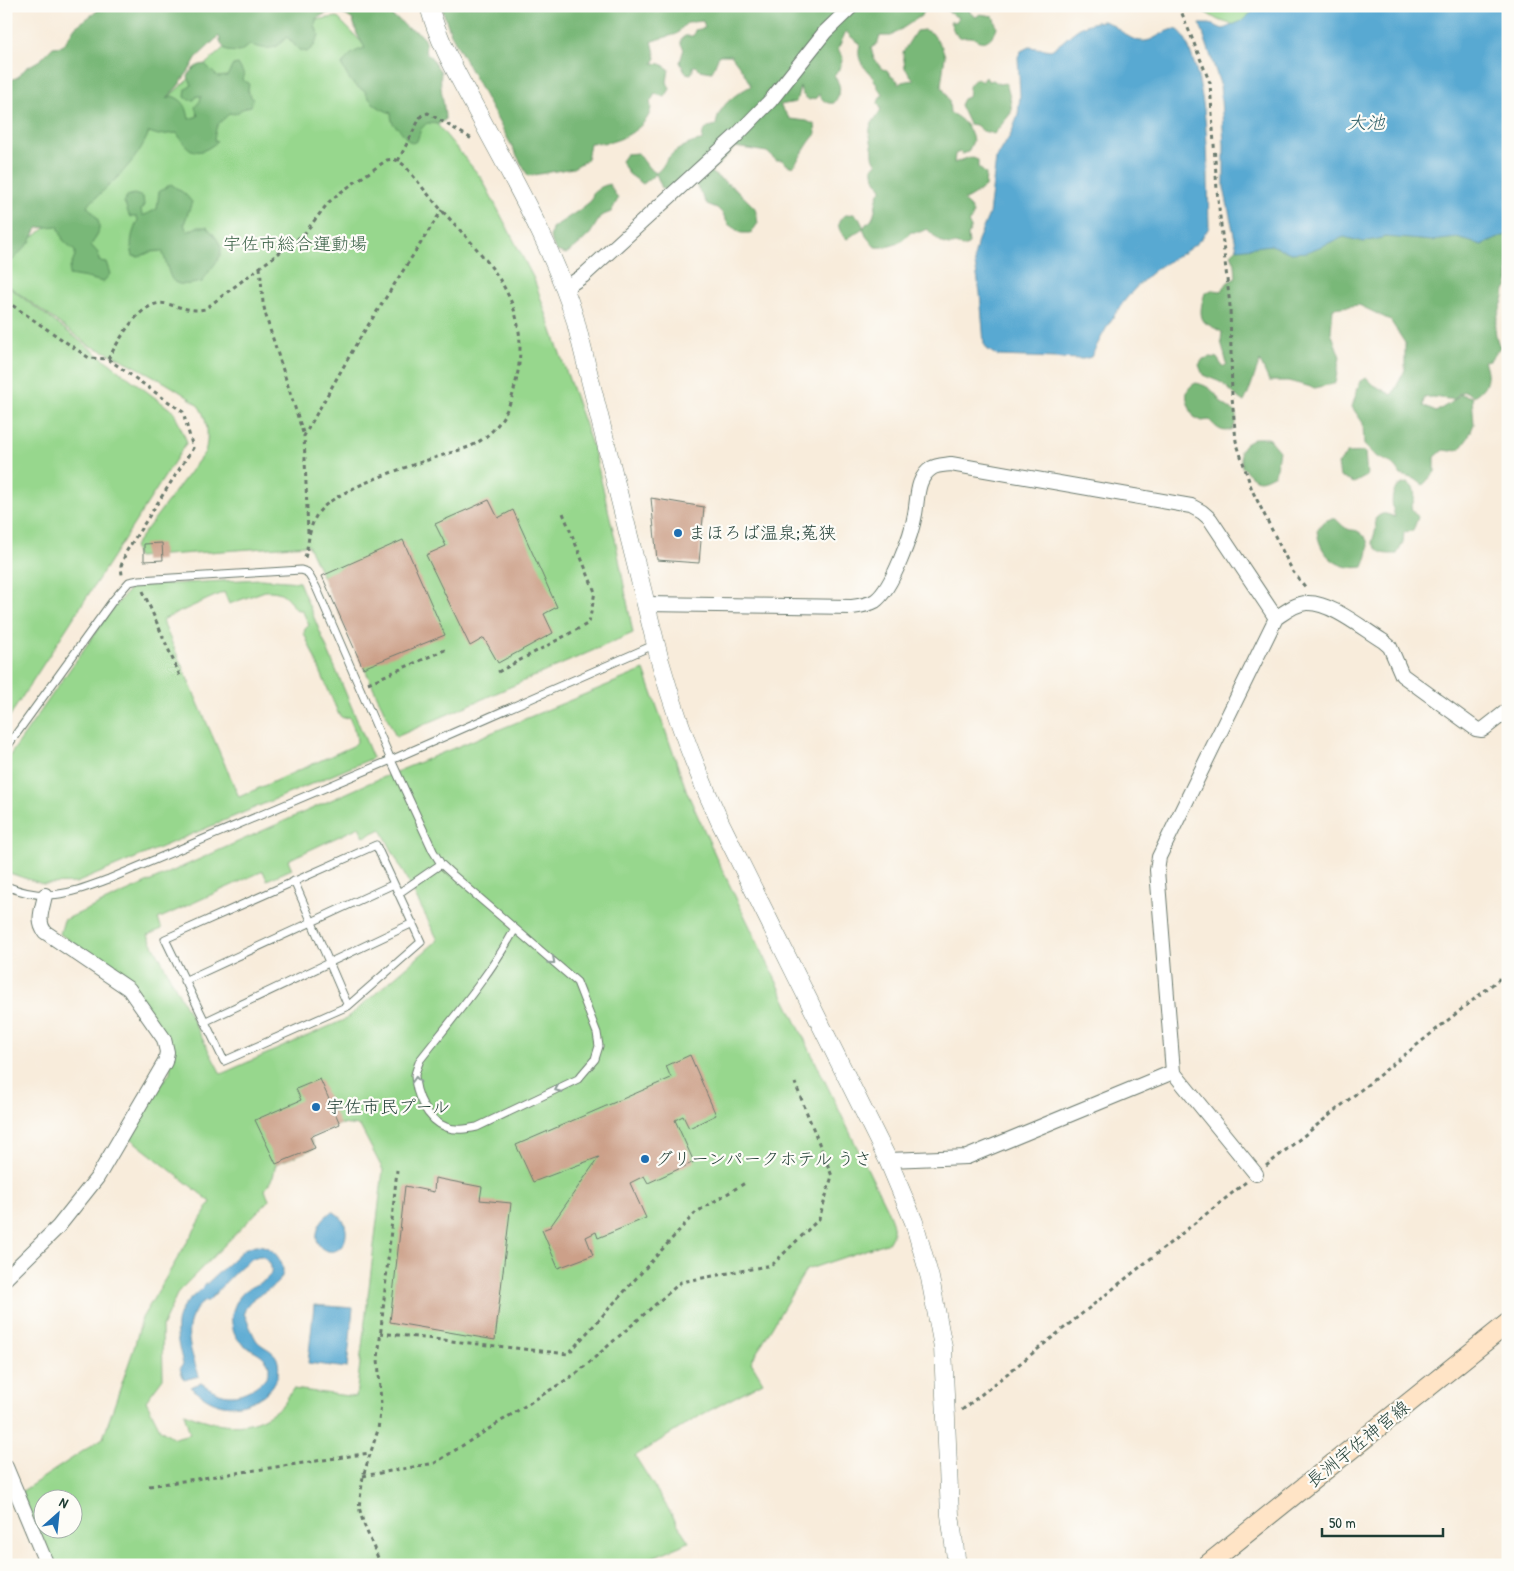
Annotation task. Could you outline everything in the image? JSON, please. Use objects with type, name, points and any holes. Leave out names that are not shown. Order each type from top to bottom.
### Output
[{"type":"main road","name":"長洲宇佐神宮線","points":[[1207,1565],[1508,1323]]},
{"type":"street","points":[[429,6],[450,60],[539,228],[565,288],[645,604],[674,707],[699,776],[888,1160],[914,1222],[930,1278],[943,1347],[950,1515],[957,1565]]},
{"type":"street","points":[[565,288],[583,276],[737,135],[770,100],[825,32],[852,6]]},
{"type":"street","points":[[645,604],[852,607],[870,603],[882,594],[904,552],[915,514],[918,488],[923,478],[931,468],[951,464],[1191,506],[1210,519],[1276,618]]},
{"type":"street","points":[[1256,1174],[1174,1072],[1157,883],[1159,857],[1276,618],[1288,609],[1307,603],[1329,607],[1383,641],[1390,647],[1402,674],[1476,728],[1482,730],[1486,728],[1508,710]]},
{"type":"street","points":[[6,1278],[58,1227],[97,1178],[165,1062],[167,1052],[164,1039],[129,989],[45,932],[41,927],[40,921],[45,895]]},
{"type":"street","points":[[888,1160],[967,1157],[1174,1072]]},
{"type":"street","points":[[6,1467],[12,1495],[47,1565]]},
{"type":"lane","points":[[6,748],[114,599],[133,580],[301,570],[307,572],[316,587],[429,845],[441,864],[577,982],[597,1033],[599,1046],[595,1059],[578,1079],[477,1127],[459,1130],[445,1127],[432,1117],[422,1104],[416,1086],[415,1073],[420,1060],[476,988],[505,947],[515,929]]},
{"type":"lane","points":[[6,886],[29,894],[66,894],[109,879],[391,760],[656,644]]},
{"type":"lane","points":[[376,844],[399,893],[421,942],[348,1006],[224,1061],[165,939],[376,844]]},
{"type":"lane","points":[[399,893],[441,864]]},
{"type":"lane","points":[[294,881],[348,1006]]},
{"type":"lane","points":[[184,980],[394,884]]},
{"type":"lane","points":[[204,1022],[412,923]]},
{"type":"path","points":[[1179,6],[1210,83],[1217,190],[1230,306],[1232,396],[1236,441],[1252,490],[1292,572],[1308,590]]},
{"type":"path","points":[[398,160],[421,116],[428,113],[477,142]]},
{"type":"path","points":[[108,360],[135,318],[145,309],[163,303],[193,311],[205,309],[304,234],[328,203],[338,194],[387,160],[398,160],[405,166],[484,256],[502,281],[511,301],[519,330],[521,354],[519,370],[511,400],[496,429],[480,442],[394,472],[330,501],[318,513],[311,527],[301,570]]},
{"type":"path","points":[[304,436],[354,348],[442,210]]},
{"type":"path","points":[[260,266],[262,303],[266,320],[304,436],[309,539]]},
{"type":"path","points":[[6,301],[89,358],[108,360],[183,412],[193,448],[126,552],[121,566],[126,586]]},
{"type":"path","points":[[498,672],[588,623],[595,592],[563,513]]},
{"type":"path","points":[[143,590],[180,676]]},
{"type":"path","points":[[367,683],[447,649]]},
{"type":"path","points":[[947,1422],[1508,972]]},
{"type":"path","points":[[362,1476],[435,1463],[577,1373],[681,1282],[772,1265],[819,1218],[832,1176],[795,1083]]},
{"type":"path","points":[[381,1565],[363,1522],[359,1507],[362,1476],[378,1430],[381,1403],[378,1359],[397,1170]]},
{"type":"path","points":[[380,1333],[568,1354],[695,1213],[745,1183]]},
{"type":"path","points":[[149,1486],[370,1453]]},
{"type":"green space","points":[[101,6],[387,6],[394,18],[421,35],[425,43],[425,52],[441,72],[445,120],[439,124],[427,123],[421,129],[417,141],[412,143],[408,140],[394,124],[391,113],[375,105],[365,91],[353,84],[346,73],[342,65],[344,62],[352,54],[365,48],[357,34],[353,20],[338,12],[326,13],[316,19],[315,26],[319,35],[314,46],[307,52],[299,50],[287,37],[278,45],[270,48],[250,45],[239,52],[227,51],[221,44],[219,36],[196,58],[178,86],[166,99],[172,96],[182,102],[189,119],[198,116],[195,107],[200,101],[201,96],[197,96],[194,100],[189,100],[185,97],[186,89],[192,85],[188,77],[194,68],[205,64],[218,77],[227,76],[233,65],[238,64],[244,74],[242,80],[249,83],[248,92],[253,99],[251,106],[233,114],[230,113],[220,122],[214,140],[217,142],[204,150],[194,151],[190,149],[177,133],[158,135],[149,132],[130,163],[87,206],[96,216],[99,225],[98,234],[91,245],[98,253],[99,261],[106,262],[110,274],[103,282],[69,275],[75,251],[63,240],[58,226],[37,228],[30,242],[6,267],[6,82],[18,77],[26,68],[40,60],[53,47],[63,46],[75,27],[96,12]]},
{"type":"green space","points":[[441,6],[925,6],[926,9],[921,16],[891,36],[880,36],[877,44],[871,48],[874,59],[882,69],[887,70],[898,81],[898,85],[902,82],[914,80],[905,68],[903,52],[916,31],[924,30],[932,33],[942,47],[945,56],[941,85],[949,100],[950,113],[965,124],[973,141],[968,152],[955,154],[954,163],[970,157],[978,160],[978,167],[986,174],[985,187],[963,201],[971,208],[973,214],[968,223],[971,227],[968,236],[969,244],[966,246],[947,245],[927,229],[920,232],[911,232],[903,240],[895,244],[886,247],[875,247],[866,236],[863,228],[847,239],[840,230],[839,222],[843,216],[854,214],[859,218],[864,228],[870,222],[882,188],[876,181],[873,173],[873,166],[877,164],[873,157],[870,129],[881,109],[878,103],[880,97],[884,94],[879,90],[872,76],[860,61],[860,44],[846,31],[838,49],[843,58],[834,76],[840,90],[834,103],[825,102],[819,94],[816,98],[809,100],[802,94],[800,86],[796,102],[780,105],[790,119],[807,121],[815,125],[816,134],[792,167],[782,160],[776,160],[767,152],[735,147],[710,172],[737,190],[755,208],[758,223],[751,233],[741,233],[728,224],[723,214],[717,208],[707,204],[693,180],[673,194],[662,188],[656,174],[643,184],[629,174],[621,161],[626,154],[638,153],[649,168],[656,173],[675,152],[689,144],[702,141],[703,132],[709,127],[716,125],[720,112],[728,101],[751,86],[731,55],[719,55],[712,72],[700,70],[693,66],[691,74],[686,73],[680,62],[684,49],[681,39],[685,36],[693,36],[695,30],[705,28],[703,21],[688,23],[677,34],[652,41],[656,58],[653,63],[661,64],[669,69],[667,82],[670,89],[665,97],[655,94],[650,102],[649,115],[640,126],[620,139],[605,143],[590,143],[587,160],[573,168],[528,176],[451,34]]},
{"type":"green space","points":[[941,6],[969,6],[970,13],[976,17],[980,14],[993,16],[997,27],[996,30],[990,39],[984,41],[972,37],[959,37],[950,22],[956,22],[958,18]]},
{"type":"green space","points":[[1194,6],[1276,6],[1246,29],[1218,20]]},
{"type":"green space","name":"宇佐市総合運動場","points":[[337,17],[414,96],[482,179],[534,279],[594,451],[615,538],[633,633],[396,737],[308,545],[137,557],[134,546],[205,452],[207,430],[203,413],[193,401],[166,383],[131,364],[90,346],[6,284],[6,256],[118,177],[164,101],[246,28]]},
{"type":"green space","points":[[986,77],[988,81],[993,80],[999,84],[1006,83],[1011,102],[1011,113],[994,134],[983,131],[976,125],[969,124],[960,105],[963,99],[968,97],[971,83],[977,78],[982,82]]},
{"type":"green space","points":[[171,184],[185,194],[192,202],[184,224],[187,232],[197,227],[207,227],[215,236],[221,249],[220,255],[202,282],[182,284],[172,280],[162,251],[150,252],[139,257],[133,256],[132,238],[138,220],[137,217],[130,217],[129,215],[124,202],[127,196],[134,194],[143,197],[144,205],[141,210],[142,215],[145,215],[157,209],[159,192]]},
{"type":"green space","points":[[609,184],[618,199],[611,212],[601,216],[590,234],[566,254],[556,251],[550,238],[552,228],[591,201],[593,193]]},
{"type":"green space","points":[[1508,222],[1508,287],[1505,289],[1495,331],[1500,347],[1490,360],[1484,361],[1487,377],[1485,385],[1478,393],[1473,396],[1465,391],[1459,393],[1455,399],[1424,398],[1423,406],[1436,412],[1452,402],[1458,397],[1460,394],[1472,397],[1474,424],[1468,438],[1460,449],[1443,450],[1435,457],[1435,472],[1423,485],[1415,479],[1401,475],[1391,463],[1377,457],[1364,445],[1363,423],[1352,407],[1360,381],[1367,378],[1374,385],[1392,395],[1405,370],[1405,343],[1390,320],[1359,305],[1333,308],[1331,332],[1340,357],[1335,383],[1315,388],[1288,381],[1269,381],[1260,361],[1244,402],[1222,383],[1203,375],[1199,365],[1203,359],[1217,358],[1223,367],[1227,364],[1221,341],[1222,332],[1207,324],[1202,318],[1201,310],[1205,293],[1213,290],[1221,291],[1228,282],[1236,278],[1235,264],[1231,254],[1243,242]]},
{"type":"green space","points":[[6,285],[174,412],[187,442],[6,722]]},
{"type":"green space","points":[[1196,383],[1210,389],[1222,403],[1235,412],[1236,418],[1233,429],[1226,431],[1217,428],[1209,420],[1202,421],[1194,417],[1188,403],[1187,394],[1191,386]]},
{"type":"green space","points":[[1256,438],[1268,438],[1279,451],[1275,474],[1260,480],[1254,478],[1242,467],[1240,451],[1245,444]]},
{"type":"green space","points":[[1365,452],[1367,476],[1354,483],[1340,477],[1338,464],[1347,453]]},
{"type":"green space","points":[[1407,483],[1414,491],[1411,508],[1418,517],[1413,531],[1404,532],[1403,543],[1397,554],[1382,553],[1372,542],[1376,529],[1375,519],[1382,514],[1395,517],[1392,501],[1394,492],[1401,485]]},
{"type":"green space","points":[[1336,519],[1349,530],[1358,531],[1366,539],[1368,553],[1363,567],[1354,568],[1338,564],[1326,554],[1317,530],[1323,522]]},
{"type":"green space","points":[[260,579],[299,582],[373,758],[76,883],[43,884],[6,872],[6,761],[107,616],[132,586]],"holes":[[[265,591],[283,594],[294,608],[302,610],[309,625],[304,633],[339,715],[343,718],[349,717],[357,742],[353,746],[239,797],[162,620],[224,592],[229,604]]]},
{"type":"green space","points":[[644,670],[687,792],[718,861],[887,1209],[893,1226],[893,1233],[889,1242],[806,1270],[751,1362],[763,1382],[703,1414],[635,1456],[689,1542],[634,1565],[51,1565],[40,1538],[82,1538],[82,1488],[32,1488],[32,1519],[21,1492],[103,1438],[134,1348],[142,1318],[211,1202],[127,1136],[170,1072],[172,1051],[111,970],[60,934],[64,920],[369,783]],"holes":[[[359,827],[364,837],[381,829],[438,940],[346,1019],[221,1074],[148,935],[162,929],[158,919],[263,871],[267,880],[292,869],[288,860]],[[340,1124],[360,1126],[383,1170],[356,1397],[293,1389],[279,1408],[267,1416],[244,1424],[221,1424],[184,1413],[190,1434],[174,1438],[160,1429],[146,1401],[163,1378],[162,1327],[178,1292],[269,1200],[265,1190],[273,1177],[276,1164],[315,1148],[310,1137]]]},
{"type":"water","name":"大池","points":[[1259,6],[1508,6],[1508,234],[1482,245],[1457,238],[1432,241],[1386,237],[1363,242],[1344,237],[1307,252],[1291,253],[1271,245],[1237,249],[1224,188],[1224,144],[1220,84],[1200,24],[1210,24],[1223,29],[1242,21]]},
{"type":"water","points":[[1103,21],[1114,26],[1129,37],[1140,41],[1150,40],[1166,31],[1174,29],[1180,31],[1183,35],[1201,89],[1208,158],[1209,227],[1197,243],[1156,270],[1130,294],[1109,324],[1091,357],[1083,359],[998,356],[988,350],[984,344],[980,293],[974,258],[978,240],[989,214],[996,159],[1011,134],[1018,115],[1020,95],[1018,57],[1021,51],[1029,47],[1051,50],[1080,28]]},
{"type":"water","points":[[333,1212],[340,1216],[344,1222],[346,1236],[340,1248],[335,1251],[328,1251],[318,1244],[317,1232],[323,1219]]},
{"type":"water","points":[[255,1245],[271,1250],[278,1257],[283,1274],[275,1285],[249,1303],[244,1313],[257,1341],[277,1358],[278,1372],[270,1390],[262,1396],[243,1404],[223,1405],[210,1400],[190,1387],[201,1383],[220,1393],[233,1395],[246,1392],[260,1384],[265,1378],[269,1366],[266,1360],[257,1352],[244,1345],[236,1336],[233,1329],[232,1314],[238,1299],[243,1293],[269,1276],[271,1267],[269,1262],[261,1256],[248,1261],[208,1301],[203,1302],[195,1311],[189,1328],[189,1336],[199,1376],[184,1380],[180,1368],[183,1364],[177,1332],[178,1317],[187,1302],[244,1249]]},
{"type":"water","points":[[314,1305],[353,1308],[347,1368],[308,1363]]},
{"type":"building","name":"まほろば温泉;菟狭","points":[[651,498],[704,507],[699,563],[657,560]]},
{"type":"building","points":[[489,500],[498,518],[513,510],[557,607],[544,614],[553,633],[498,663],[484,638],[470,646],[426,555],[446,546],[435,524]]},
{"type":"building","points":[[403,540],[445,635],[363,668],[322,576]]},
{"type":"building","points":[[162,543],[163,560],[144,561],[144,544]]},
{"type":"building","name":"グリーンパークホテル うさ","points":[[690,1055],[716,1115],[689,1128],[683,1116],[675,1120],[694,1162],[648,1183],[644,1176],[630,1183],[646,1218],[598,1238],[596,1232],[586,1237],[593,1255],[558,1268],[542,1230],[550,1227],[599,1157],[533,1182],[516,1145],[671,1078],[666,1066]]},
{"type":"building","points":[[320,1079],[340,1124],[310,1137],[315,1148],[276,1164],[255,1120],[301,1100],[296,1089]]},
{"type":"building","points":[[435,1178],[482,1187],[480,1200],[511,1203],[495,1340],[390,1322],[405,1186],[434,1192]]},
{"type":"place","name":"まほろば温泉;菟狭","points":[[678,533]]},
{"type":"place","name":"宇佐市民プール","points":[[316,1107]]},
{"type":"place","name":"グリーンパークホテル うさ","points":[[645,1159]]}]
